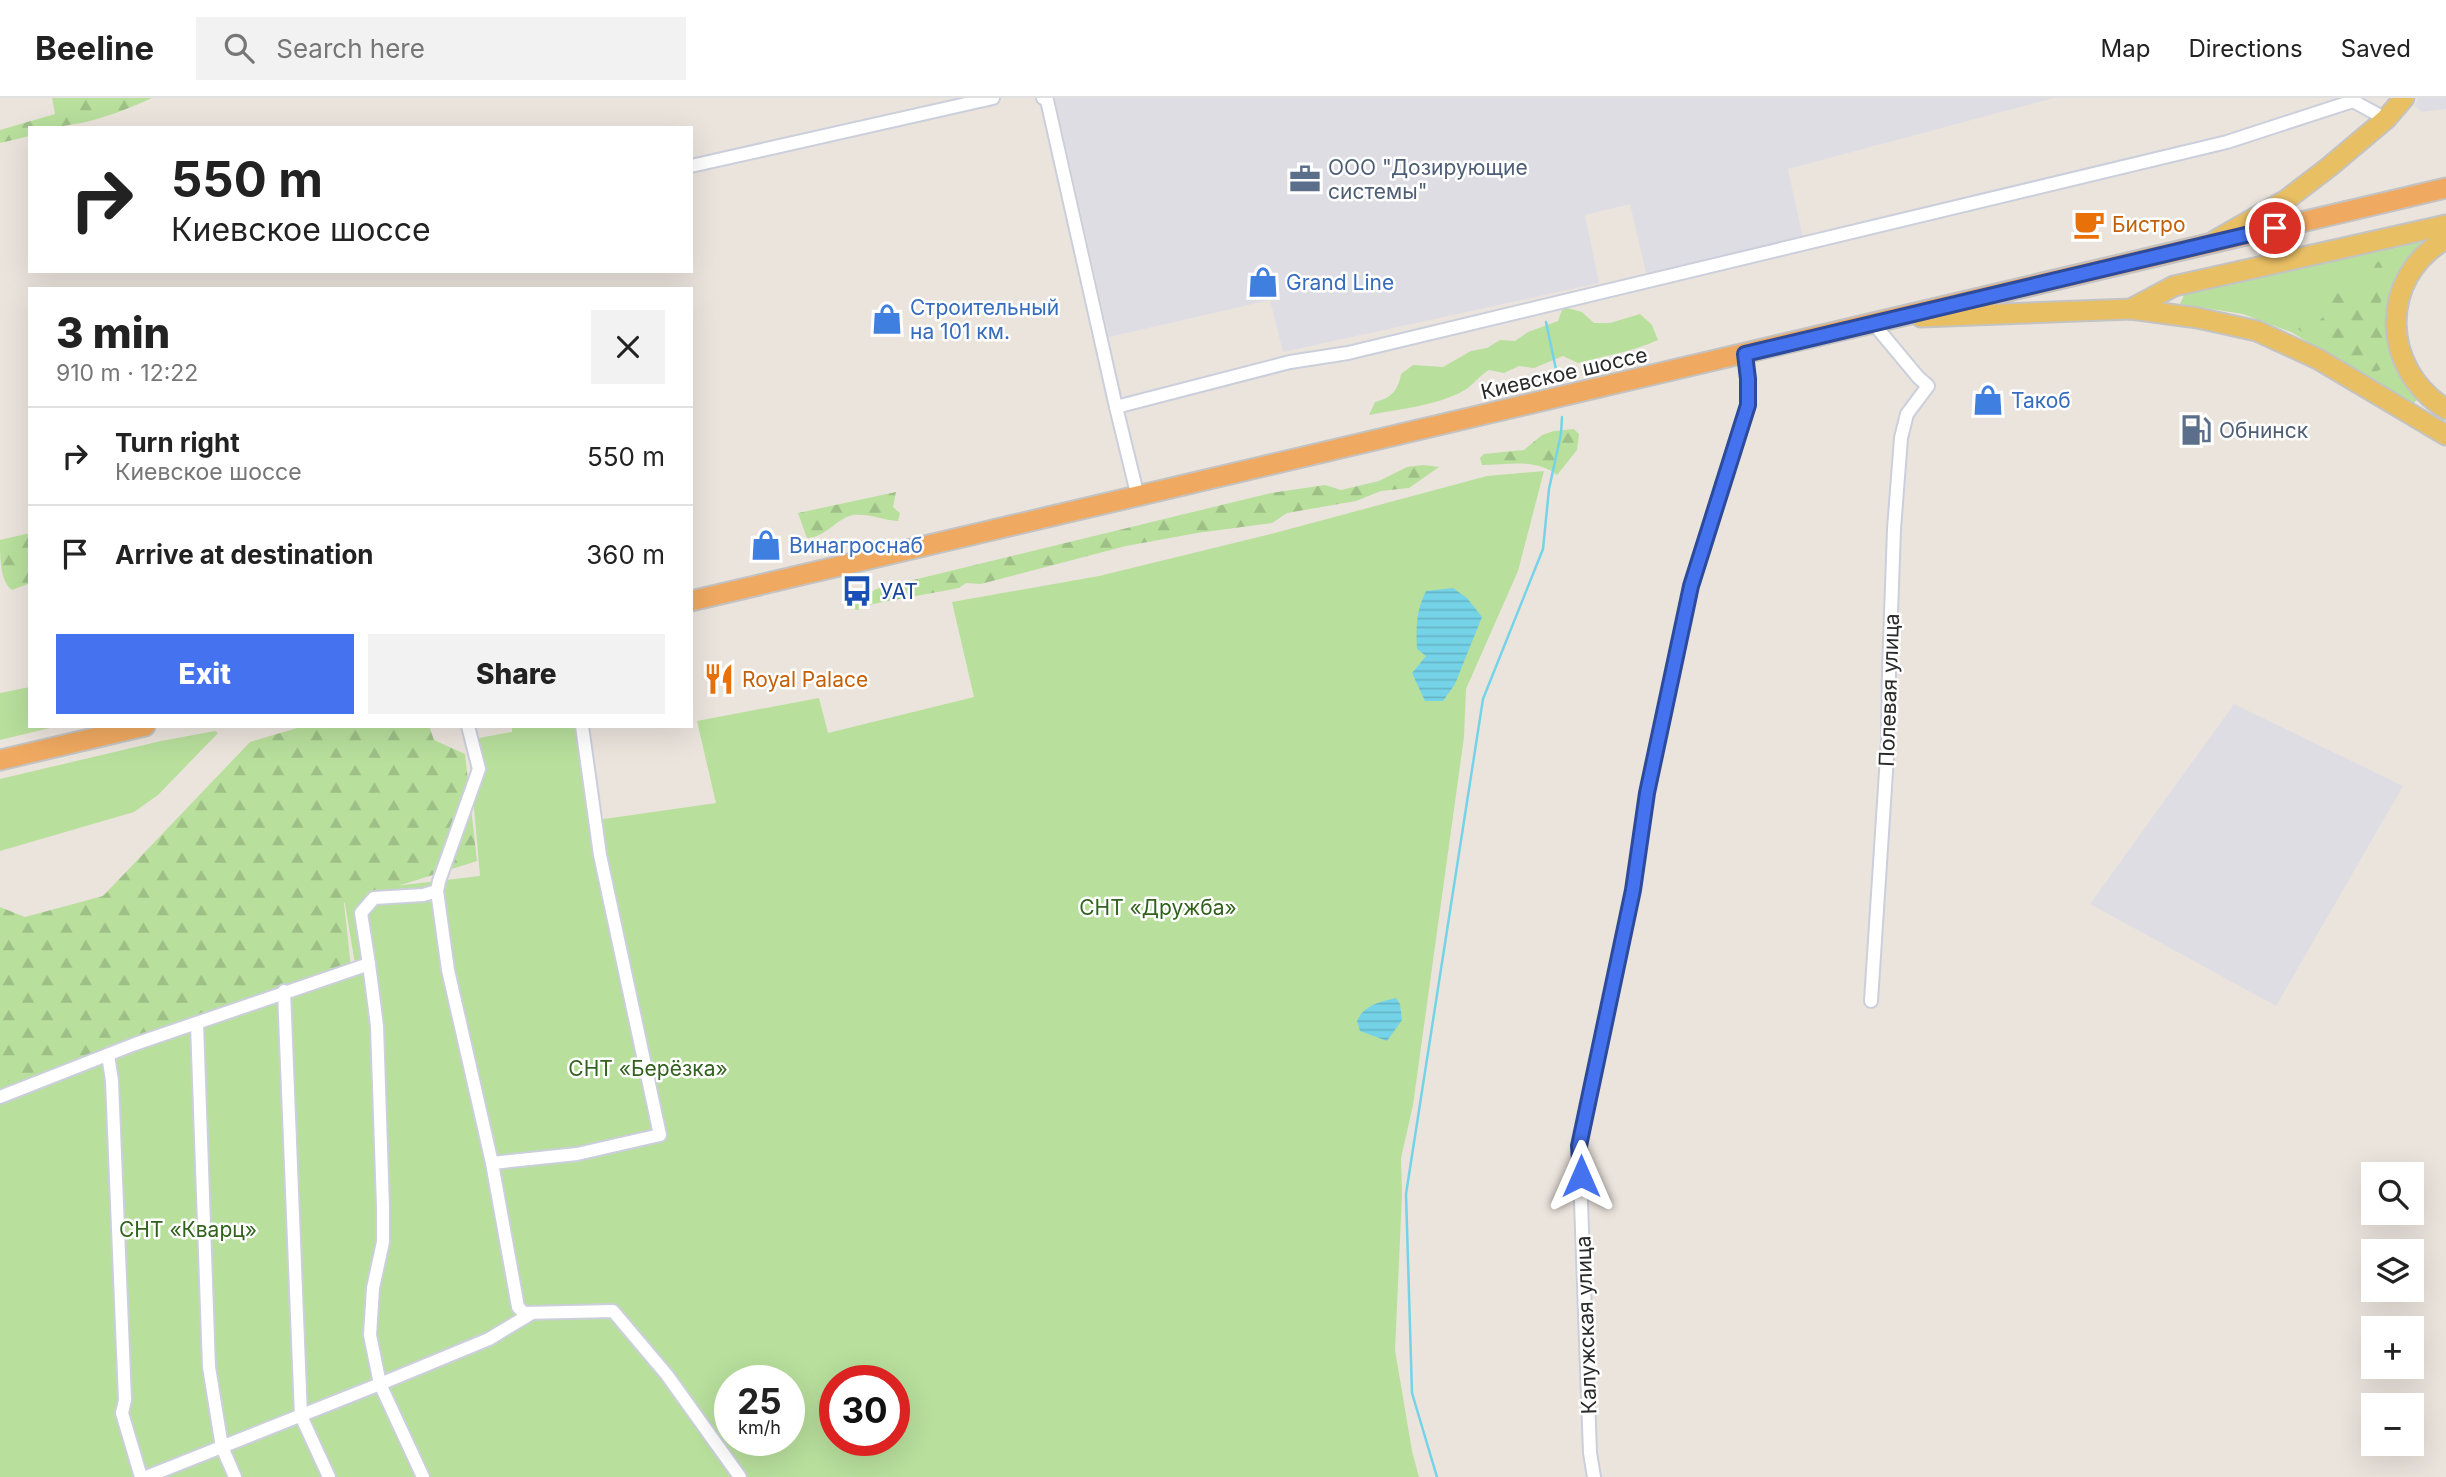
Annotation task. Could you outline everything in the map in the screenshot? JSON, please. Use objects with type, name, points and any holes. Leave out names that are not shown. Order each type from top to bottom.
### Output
[{"type":"highway","name":"Киевское шоссе","points":[[693,601],[2446,188]]},
{"type":"highway","points":[[0,760],[136,728]]},
{"type":"main road","points":[[2209,243],[2286,200],[2386,119],[2404,98]]},
{"type":"main road","points":[[2131,309],[2174,286],[2446,225]]},
{"type":"main road","points":[[2446,239],[2427,254],[2408,279],[2397,306],[2395,324],[2396,342],[2402,359],[2435,403],[2446,410]]},
{"type":"main road","points":[[1899,317],[2131,309],[2199,318],[2257,331],[2318,359],[2446,435]]},
{"type":"street","points":[[693,166],[993,98]]},
{"type":"street","points":[[1043,98],[1046,100],[1138,497]]},
{"type":"street","points":[[1116,407],[1290,362],[1348,353],[2227,142],[2353,100],[2386,119]]},
{"type":"street","name":"Полевая улица","points":[[1871,1001],[1888,741],[1893,555],[1901,438],[1907,414],[1928,386],[1873,323]]},
{"type":"street","name":"Калужская улица","points":[[1594,1477],[1590,1453],[1579,1146],[1633,890],[1647,793],[1691,586],[1748,405],[1745,354]]},
{"type":"street","points":[[468,728],[478,769],[437,891],[448,970],[492,1163],[518,1307],[524,1313],[613,1311],[667,1374],[734,1475]]},
{"type":"street","points":[[492,1163],[577,1154],[660,1135],[600,855],[582,728]]},
{"type":"street","points":[[423,1477],[380,1384],[370,1335],[373,1288],[383,1242],[383,1207],[377,1026],[361,913],[374,898],[423,895],[437,891]]},
{"type":"street","points":[[0,1097],[284,991],[369,964]]},
{"type":"street","points":[[284,991],[302,1416],[329,1477]]},
{"type":"street","points":[[197,1024],[209,1367],[222,1447],[236,1477]]},
{"type":"street","points":[[108,1055],[122,1345],[122,1413],[141,1477]]},
{"type":"street","points":[[146,1477],[489,1339],[533,1313]]},
{"type":"shaded area","points":[[1055,98],[2054,98],[1788,169],[1803,238],[1646,273],[1630,204],[1585,215],[1599,283],[1283,352],[1270,300],[1109,337]]},
{"type":"shaded area","points":[[2418,98],[2446,98],[2446,109],[2422,112],[2415,106]]},
{"type":"shaded area","points":[[2234,704],[2403,786],[2276,1006],[2090,904]]},
{"type":"green space","points":[[52,98],[152,98],[93,120],[63,126],[28,126],[28,136],[0,143],[0,130],[55,114]]},
{"type":"green space","points":[[2401,240],[2422,240],[2398,276],[2388,302],[2386,317],[2386,332],[2395,360],[2417,400],[2410,407],[2356,370],[2291,332],[2243,314],[2180,304],[2184,295],[2203,284]]},
{"type":"green space","points":[[2397,250],[2403,255],[2383,296],[2378,313],[2387,352],[2381,369],[2369,371],[2296,328],[2301,323],[2317,323],[2323,317],[2325,302],[2337,292],[2348,303],[2371,293],[2377,263]]},
{"type":"green space","points":[[1563,307],[1582,312],[1594,323],[1610,323],[1640,314],[1652,325],[1658,340],[1578,363],[1563,356],[1534,368],[1519,366],[1504,373],[1489,370],[1466,389],[1452,396],[1369,415],[1375,402],[1393,392],[1401,374],[1413,365],[1443,367],[1471,351],[1487,348],[1500,340],[1515,341],[1528,332],[1558,321]]},
{"type":"green space","points":[[1574,429],[1579,434],[1577,450],[1557,475],[1531,464],[1482,465],[1480,458],[1484,454],[1524,450],[1542,435]]},
{"type":"green space","points":[[1407,467],[1439,467],[1409,488],[1381,491],[1356,501],[1287,513],[1272,523],[1126,546],[981,584],[966,583],[959,588],[873,604],[857,610],[849,608],[858,599],[876,589],[1271,493],[1325,485],[1341,490],[1379,481]]},
{"type":"green space","points":[[1544,471],[1518,571],[1466,689],[1464,737],[1413,1105],[1401,1158],[1402,1195],[1395,1350],[1419,1477],[0,1477],[0,1080],[355,964],[343,892],[480,876],[468,740],[512,732],[512,728],[577,728],[590,821],[716,803],[697,721],[819,698],[828,733],[974,697],[952,602],[1099,576],[1271,534],[1487,476]]},
{"type":"green space","points":[[896,492],[893,507],[900,513],[898,521],[853,515],[820,535],[807,538],[798,513]]},
{"type":"green space","points":[[28,533],[28,584],[12,590],[8,586],[3,575],[0,540]]},
{"type":"green space","points":[[28,687],[28,728],[50,728],[0,740],[0,693]]},
{"type":"green space","points":[[297,728],[430,728],[434,740],[465,754],[477,861],[344,903],[351,968],[0,1084],[0,907],[25,917],[103,896],[250,742]]},
{"type":"green space","points":[[215,731],[218,733],[158,795],[134,812],[0,851],[0,779]]},
{"type":"water","points":[[1453,588],[1467,598],[1482,617],[1455,684],[1443,701],[1425,701],[1412,673],[1426,656],[1417,649],[1418,612],[1426,591]]},
{"type":"water","points":[[1396,998],[1400,1004],[1402,1020],[1387,1041],[1360,1031],[1357,1021],[1364,1011],[1373,1005]]},
{"type":"waterway","points":[[1546,322],[1558,379]]},
{"type":"waterway","points":[[1437,1477],[1412,1393],[1406,1194],[1483,699],[1543,549],[1549,489],[1562,417]]},
{"type":"place","name":"ООО \"Дозирующие системы\"","points":[[1305,179]]},
{"type":"place","name":"Бистро","points":[[2089,224]]},
{"type":"place","name":"Grand Line","points":[[1263,282]]},
{"type":"place","name":"Строительный на 101 км.","points":[[887,319]]},
{"type":"place","name":"Такоб","points":[[1988,400]]},
{"type":"place","name":"Обнинск","points":[[2196,430]]},
{"type":"place","name":"Винагроснаб","points":[[766,545]]},
{"type":"place","name":"УАТ","points":[[857,591]]},
{"type":"place","name":"Royal Palace","points":[[719,679]]},
{"type":"route","points":[[1581,1176],[1579,1146],[1633,890],[1647,793],[1691,586],[1748,405],[1745,354],[2275,228]]},
{"type":"park label","name":"СНТ «Дружба»","points":[[1158,907]]},
{"type":"park label","name":"СНТ «Берёзка»","points":[[648,1068]]},
{"type":"park label","name":"СНТ «Кварц»","points":[[188,1229]]}]
